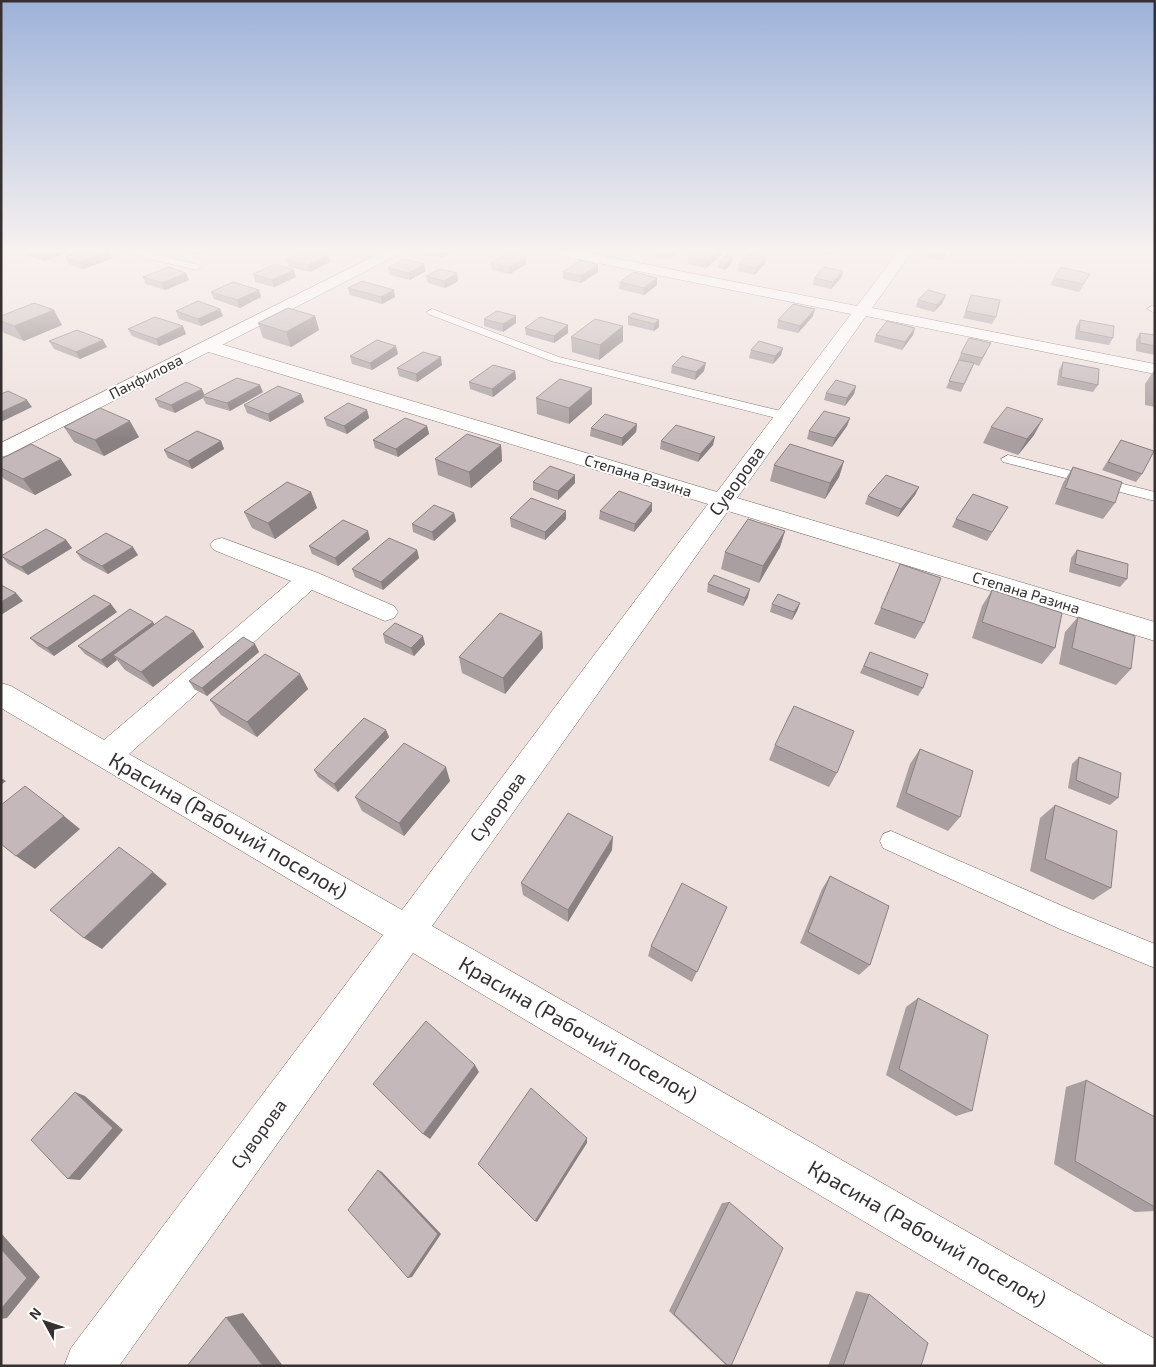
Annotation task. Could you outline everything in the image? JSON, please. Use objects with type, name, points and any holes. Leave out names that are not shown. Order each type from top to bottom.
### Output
[{"type":"street","name":"Панфилова","points":[[1,451],[273,313]]},
{"type":"street","name":"Суворова","points":[[89,1366],[860,313]]},
{"type":"street","points":[[870,313],[1155,369]]},
{"type":"street","name":"Степана Разина","points":[[208,346],[1155,632]]},
{"type":"street","points":[[222,545],[309,579],[385,612]]},
{"type":"street","points":[[107,755],[309,579]]},
{"type":"street","name":"Красина (Рабочий поселок)","points":[[1,694],[1154,1366]]},
{"type":"lane","points":[[434,313],[555,359],[784,416]]},
{"type":"lane","points":[[1008,459],[1155,497]]},
{"type":"lane","points":[[891,842],[1068,921],[1155,956]]},
{"type":"building","points":[[9,313],[47,313],[14,326],[1,321],[1,316]]},
{"type":"building","points":[[181,313],[212,313],[198,319]]},
{"type":"building","points":[[278,313],[304,313],[315,316],[286,332],[258,323]]},
{"type":"building","points":[[494,313],[516,316],[503,324],[484,319]]},
{"type":"building","points":[[633,313],[659,320],[654,324],[628,317]]},
{"type":"building","points":[[785,313],[812,313],[800,326],[778,320]]},
{"type":"building","points":[[975,313],[997,313],[996,317]]},
{"type":"building","points":[[155,317],[183,326],[156,339],[128,329]]},
{"type":"building","points":[[540,317],[568,325],[554,336],[525,328]]},
{"type":"building","points":[[595,319],[623,326],[600,345],[571,337]]},
{"type":"building","points":[[1080,320],[1114,326],[1113,338],[1079,331]]},
{"type":"building","points":[[887,321],[915,328],[905,342],[876,335]]},
{"type":"building","points":[[77,330],[103,340],[76,352],[49,341]]},
{"type":"building","points":[[1140,333],[1155,335],[1155,346],[1140,343]]},
{"type":"building","points":[[969,338],[991,343],[982,358],[961,353]]},
{"type":"building","points":[[377,340],[396,346],[370,363],[350,356]]},
{"type":"building","points":[[759,341],[783,348],[775,356],[751,350]]},
{"type":"building","points":[[423,352],[441,357],[416,374],[397,368]]},
{"type":"building","points":[[682,356],[706,363],[696,372],[672,366]]},
{"type":"building","points":[[959,360],[974,363],[964,384],[949,381]]},
{"type":"building","points":[[1063,362],[1099,369],[1098,385],[1061,377]]},
{"type":"building","points":[[493,365],[515,371],[492,389],[469,382]]},
{"type":"building","points":[[237,378],[260,385],[227,403],[202,396]]},
{"type":"building","points":[[560,379],[592,388],[569,408],[536,398]]},
{"type":"building","points":[[836,380],[856,386],[847,398],[826,393]]},
{"type":"building","points":[[186,382],[202,389],[171,405],[155,399]]},
{"type":"building","points":[[278,386],[301,394],[268,414],[244,405]]},
{"type":"building","points":[[8,391],[27,400],[1,412],[1,394]]},
{"type":"building","points":[[348,403],[367,410],[344,426],[324,418]]},
{"type":"building","points":[[1007,407],[1043,419],[1027,439],[991,427]]},
{"type":"building","points":[[100,408],[130,421],[95,440],[64,427]]},
{"type":"building","points":[[824,411],[850,418],[835,438],[809,431]]},
{"type":"building","points":[[605,414],[637,424],[622,438],[591,428]]},
{"type":"building","points":[[405,418],[427,426],[396,449],[373,440]]},
{"type":"building","points":[[676,425],[715,437],[700,454],[661,441]]},
{"type":"building","points":[[197,431],[221,441],[188,461],[164,450]]},
{"type":"building","points":[[467,434],[501,445],[469,472],[435,459]]},
{"type":"building","points":[[1121,440],[1154,451],[1142,474],[1108,462]]},
{"type":"building","points":[[31,444],[61,459],[23,479],[1,468],[1,459]]},
{"type":"building","points":[[790,444],[844,461],[830,483],[774,465]]},
{"type":"building","points":[[550,466],[575,475],[558,491],[533,482]]},
{"type":"building","points":[[1073,467],[1122,482],[1115,503],[1065,488]]},
{"type":"building","points":[[886,475],[919,487],[901,509],[868,496]]},
{"type":"building","points":[[287,482],[311,492],[268,523],[244,512]]},
{"type":"building","points":[[619,491],[652,503],[635,524],[600,511]]},
{"type":"building","points":[[973,494],[1008,507],[992,532],[956,519]]},
{"type":"building","points":[[531,498],[566,511],[545,532],[510,518]]},
{"type":"building","points":[[434,505],[454,513],[432,532],[412,524]]},
{"type":"building","points":[[748,519],[785,531],[763,566],[725,552]]},
{"type":"building","points":[[343,520],[368,531],[335,558],[309,546]]},
{"type":"building","points":[[46,529],[66,540],[21,567],[1,556]]},
{"type":"building","points":[[106,533],[133,547],[102,566],[76,552]]},
{"type":"building","points":[[389,538],[417,550],[381,582],[352,569]]},
{"type":"building","points":[[1077,550],[1128,564],[1127,579],[1075,564]]},
{"type":"building","points":[[900,564],[941,578],[924,623],[881,608]]},
{"type":"building","points":[[714,575],[750,589],[745,598],[708,584]]},
{"type":"building","points":[[1,585],[16,593],[1,602]]},
{"type":"building","points":[[992,590],[1062,613],[1055,648],[982,622]]},
{"type":"building","points":[[778,594],[800,603],[794,612],[772,604]]},
{"type":"building","points":[[94,595],[111,604],[47,648],[30,638]]},
{"type":"building","points":[[130,609],[153,622],[101,660],[78,646]]},
{"type":"building","points":[[500,613],[542,632],[503,678],[459,657]]},
{"type":"building","points":[[166,616],[194,631],[141,672],[113,655]]},
{"type":"building","points":[[1078,617],[1135,636],[1131,669],[1072,648]]},
{"type":"building","points":[[395,623],[423,636],[411,648],[383,634]]},
{"type":"building","points":[[243,637],[255,644],[202,688],[189,681]]},
{"type":"building","points":[[870,652],[928,674],[923,688],[864,666]]},
{"type":"building","points":[[265,654],[300,674],[247,722],[210,700]]},
{"type":"building","points":[[794,706],[854,731],[837,773],[775,745]]},
{"type":"building","points":[[364,718],[386,730],[334,784],[314,770]]},
{"type":"building","points":[[404,743],[446,767],[399,823],[355,797]]},
{"type":"building","points":[[920,749],[973,771],[960,817],[906,793]]},
{"type":"building","points":[[1079,757],[1121,773],[1118,798],[1076,780]]},
{"type":"building","points":[[25,786],[64,816],[16,856],[1,844],[1,805]]},
{"type":"building","points":[[1055,805],[1117,831],[1111,888],[1045,859]]},
{"type":"building","points":[[568,813],[613,837],[568,910],[521,883]]},
{"type":"building","points":[[119,847],[153,872],[84,938],[50,910]]},
{"type":"building","points":[[830,876],[889,906],[870,965],[808,932]]},
{"type":"building","points":[[682,883],[727,907],[697,972],[651,946]]},
{"type":"building","points":[[918,998],[988,1035],[972,1111],[899,1069]]},
{"type":"building","points":[[426,1021],[475,1065],[423,1134],[373,1084]]},
{"type":"building","points":[[1086,1080],[1155,1117],[1155,1207],[1075,1161]]},
{"type":"building","points":[[531,1088],[587,1138],[535,1221],[478,1164]]},
{"type":"building","points":[[75,1092],[113,1128],[68,1179],[31,1140]]},
{"type":"building","points":[[378,1170],[438,1234],[408,1278],[348,1210]]},
{"type":"building","points":[[729,1202],[783,1248],[731,1366],[728,1366],[674,1314]]},
{"type":"building","points":[[1,1249],[27,1278],[1,1309]]},
{"type":"building","points":[[869,1294],[928,1343],[921,1366],[843,1366]]},
{"type":"building","points":[[226,1317],[263,1366],[187,1366]]}]
